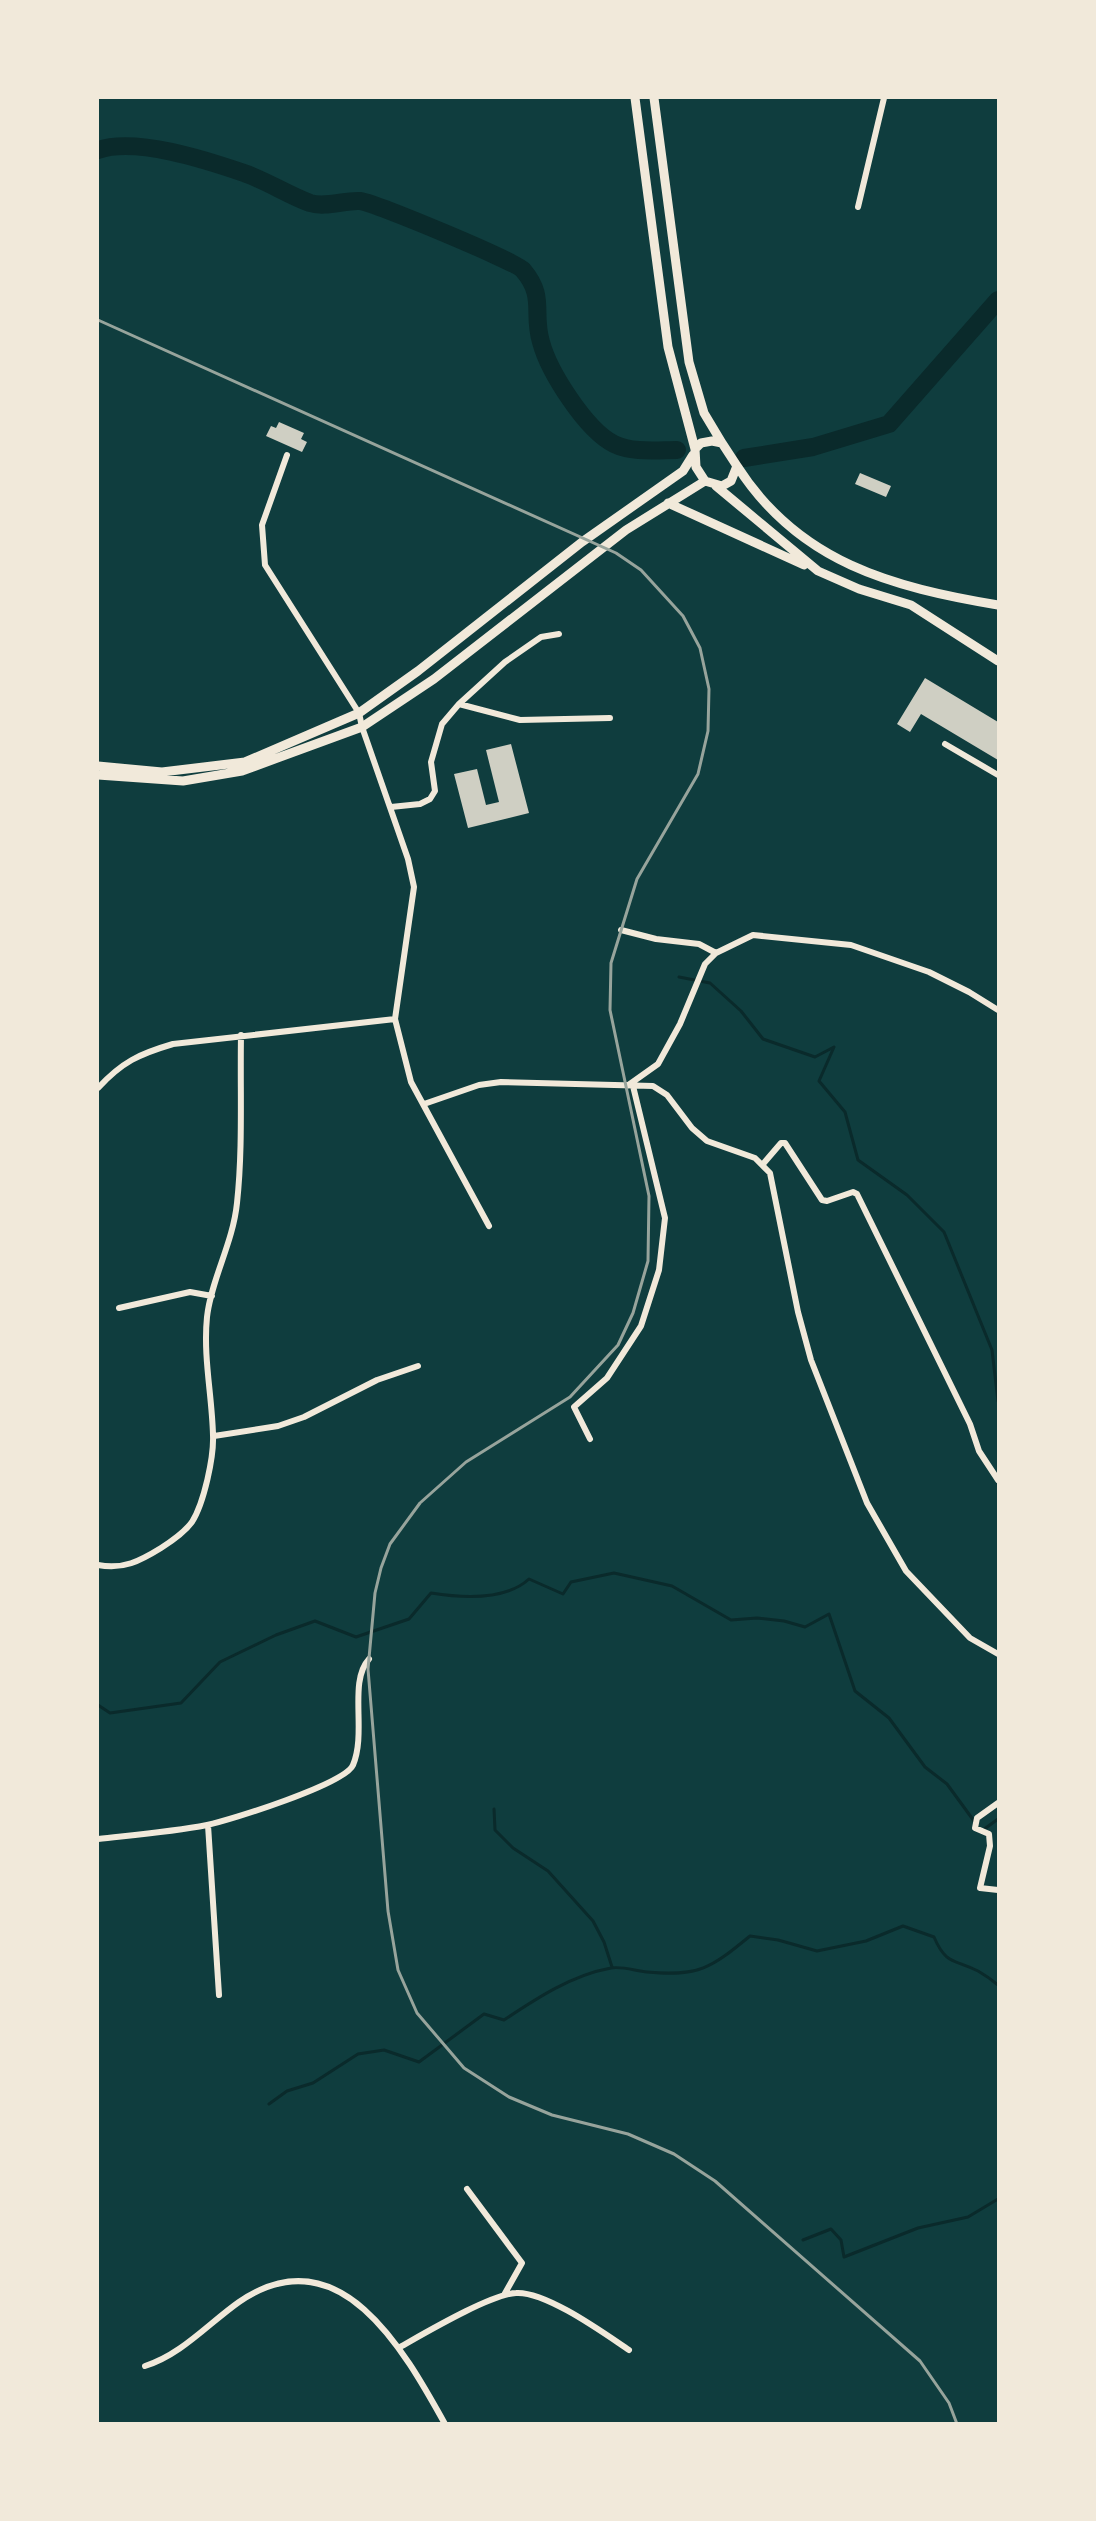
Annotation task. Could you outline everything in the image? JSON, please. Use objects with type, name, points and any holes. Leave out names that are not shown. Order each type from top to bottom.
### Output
[{"type":"highway","points":[[635,98],[668,347],[696,467],[705,482],[717,486],[818,571]]},
{"type":"highway","points":[[654,98],[689,362],[704,412],[736,466],[747,482],[790,526],[840,560],[876,577],[913,588],[999,605]]},
{"type":"highway","points":[[98,766],[162,772],[245,762],[359,713],[418,671],[582,542],[682,471],[694,452],[706,441],[722,443]]},
{"type":"highway","points":[[717,486],[731,481],[736,466]]},
{"type":"highway","points":[[98,775],[183,781],[242,771],[362,728],[434,679],[626,530],[705,482]]},
{"type":"highway","points":[[668,503],[859,589],[910,605],[999,661]]},
{"type":"street","points":[[858,207],[884,98]]},
{"type":"street","points":[[287,454],[262,525],[265,565],[359,713],[362,728],[392,807],[414,887],[395,1019],[411,1082],[489,1226]]},
{"type":"street","points":[[392,807],[420,804],[430,799],[435,791],[431,762],[442,724],[459,704],[514,656],[541,637],[559,634]]},
{"type":"street","points":[[459,704],[520,720],[610,718]]},
{"type":"street","points":[[945,744],[999,775]]},
{"type":"street","points":[[621,930],[656,939],[699,944],[716,953]]},
{"type":"street","points":[[630,1086],[658,1064],[680,1024],[705,964],[716,953],[753,935],[851,945],[929,972],[999,1010]]},
{"type":"street","points":[[98,1088],[116,1068],[140,1054],[173,1044],[395,1019]]},
{"type":"street","points":[[98,1565],[108,1567],[136,1564],[176,1539],[192,1522],[206,1484],[214,1436],[205,1337],[212,1296],[230,1243],[237,1203],[241,1035]]},
{"type":"street","points":[[424,1104],[479,1085],[501,1082],[653,1086],[661,1090],[692,1128],[707,1141],[755,1158],[763,1164],[770,1173],[776,1191],[790,1276],[811,1360],[867,1503],[906,1571],[970,1638],[999,1654]]},
{"type":"street","points":[[590,1438],[574,1407],[608,1378],[641,1326],[659,1270],[665,1218],[630,1086]]},
{"type":"street","points":[[763,1164],[781,1143],[785,1143],[822,1200],[827,1201],[853,1192],[857,1194],[970,1424],[980,1451],[999,1480]]},
{"type":"street","points":[[119,1308],[190,1292],[212,1296]]},
{"type":"street","points":[[214,1436],[278,1426],[304,1417],[377,1380],[418,1366]]},
{"type":"street","points":[[98,1839],[207,1825],[274,1804],[338,1779],[352,1767],[360,1741],[358,1691],[362,1666],[369,1659]]},
{"type":"street","points":[[999,1803],[977,1818],[975,1828],[989,1834],[990,1846],[980,1888],[999,1890]]},
{"type":"street","points":[[207,1825],[219,1995]]},
{"type":"street","points":[[467,2189],[522,2263],[504,2295]]},
{"type":"street","points":[[145,2366],[161,2360],[239,2302],[268,2285],[291,2281],[321,2286],[339,2293],[373,2316],[400,2347],[445,2424]]},
{"type":"street","points":[[400,2347],[439,2325],[504,2295],[518,2292],[535,2296],[582,2318],[629,2350]]},
{"type":"building","points":[[279,422],[304,433],[301,439],[307,442],[302,452],[266,436],[271,426],[276,428]]},
{"type":"building","points":[[860,473],[891,486],[886,497],[855,484]]},
{"type":"building","points":[[925,678],[998,722],[998,760],[921,714],[910,732],[897,724]]},
{"type":"building","points":[[511,744],[529,813],[468,828],[454,774],[477,769],[486,805],[499,802],[486,750]]},
{"type":"waterway","points":[[98,147],[128,143],[163,150],[173,149],[245,173]]},
{"type":"waterway","points":[[98,150],[132,146],[151,148],[244,173],[310,203],[322,205],[360,201],[416,221],[515,265],[523,270],[534,288],[541,342],[552,369],[570,399],[592,426],[603,437],[621,447],[677,450]]},
{"type":"waterway","points":[[744,458],[813,447],[889,424],[998,300]]},
{"type":"waterway","points":[[679,977],[710,983],[741,1011],[763,1039],[815,1057],[834,1047],[819,1081],[845,1112],[858,1160],[907,1195],[944,1232],[992,1350],[998,1401]]},
{"type":"waterway","points":[[98,1705],[110,1713],[181,1703],[220,1662],[276,1635],[315,1621],[356,1637],[409,1619],[431,1593],[469,1597],[483,1596],[508,1591],[529,1579],[563,1594],[571,1582],[614,1573],[672,1586],[731,1620],[757,1618],[784,1621],[805,1627],[829,1614],[855,1691],[889,1718],[925,1767],[947,1784],[974,1821]]},
{"type":"waterway","points":[[494,1809],[495,1830],[513,1848],[548,1871],[593,1921],[604,1942],[612,1967]]},
{"type":"waterway","points":[[983,1830],[998,1819]]},
{"type":"waterway","points":[[269,2104],[287,2091],[313,2083],[358,2054],[384,2050],[419,2062],[484,2014],[504,2020],[542,1996],[582,1976],[615,1968],[665,1973],[692,1971],[714,1963],[750,1936],[778,1940],[817,1951],[866,1941],[903,1926],[934,1937],[947,1957],[978,1971],[998,1985]]},
{"type":"waterway","points":[[803,2240],[831,2229],[841,2240],[844,2257],[918,2228],[968,2217],[998,2199]]},
{"type":"railway","points":[[98,320],[616,553],[641,570],[683,616],[700,648],[709,689],[708,731],[698,774],[637,879],[611,963],[610,1010],[649,1196],[648,1261],[633,1313],[618,1345],[570,1397],[466,1462],[420,1503],[390,1544],[375,1593],[368,1669],[388,1911],[398,1970],[417,2013],[464,2068],[509,2097],[552,2115],[628,2134],[674,2154],[715,2181],[920,2361],[949,2403],[957,2424]]}]
